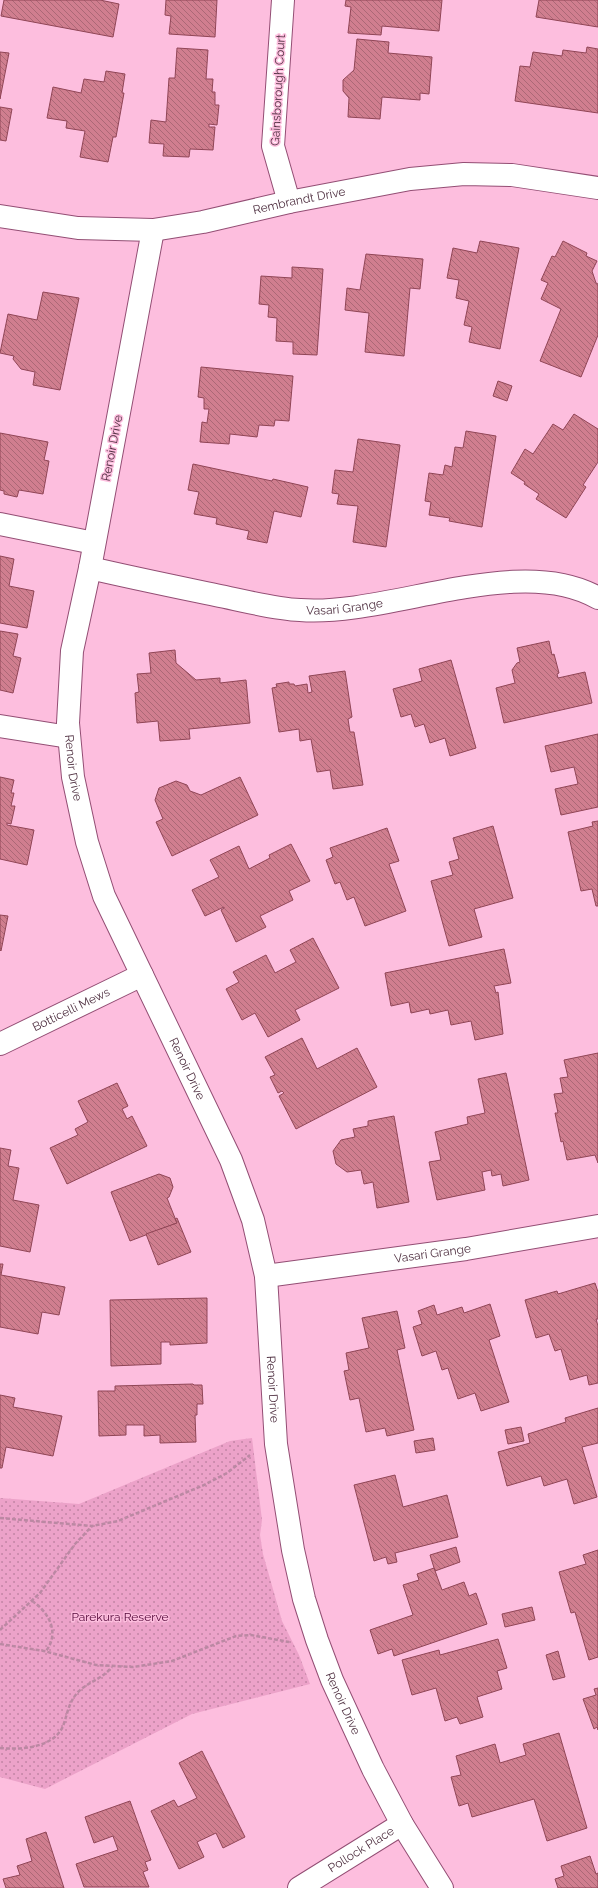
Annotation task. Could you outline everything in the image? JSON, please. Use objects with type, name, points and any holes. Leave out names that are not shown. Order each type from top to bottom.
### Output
[{"type":"street","name":"Gainsborough Court","points":[[283,0],[273,146],[289,202]]},
{"type":"street","name":"Rembrandt Drive","points":[[0,216],[78,228],[153,230],[203,222],[289,202],[410,179],[464,174],[512,175],[598,188]]},
{"type":"street","name":"Renoir Drive","points":[[153,230],[90,568],[72,651],[68,723],[73,777],[87,842],[104,896],[231,1160],[254,1220],[266,1276],[276,1444],[293,1550],[304,1599],[317,1640],[341,1702],[373,1770],[402,1824],[442,1888]]},
{"type":"street","points":[[0,524],[94,543]]},
{"type":"street","name":"Vasari Grange","points":[[90,568],[247,601],[301,610],[347,608],[463,588],[517,582],[543,582],[570,587],[584,590],[598,598]]},
{"type":"street","points":[[0,726],[69,737]]},
{"type":"street","name":"Botticelli Mews","points":[[0,1044],[142,975]]},
{"type":"street","name":"Vasari Grange","points":[[266,1276],[466,1249],[598,1226]]},
{"type":"street","name":"Pollock Place","points":[[299,1888],[402,1824]]},
{"type":"path","points":[[0,1518],[92,1526],[118,1522],[175,1499],[227,1473],[250,1454]]},
{"type":"path","points":[[0,1630],[43,1590],[75,1544],[92,1526]]},
{"type":"path","points":[[32,1601],[46,1612],[51,1627],[53,1636],[52,1643],[46,1651]]},
{"type":"path","points":[[0,1644],[46,1651],[96,1665],[140,1667],[172,1661],[236,1636],[251,1635],[291,1642]]},
{"type":"path","points":[[0,1748],[41,1744],[55,1737],[60,1731],[68,1706],[77,1693],[86,1685],[104,1675],[112,1666]]},
{"type":"green space","name":"Parekura Reserve","points":[[252,1438],[262,1520],[260,1535],[263,1554],[282,1621],[299,1655],[310,1684],[192,1714],[45,1789],[0,1777],[0,1498],[79,1504],[230,1441]]},
{"type":"building","points":[[4,0],[100,0],[119,4],[113,37],[1,16]]},
{"type":"building","points":[[166,0],[217,0],[215,37],[169,34],[171,16],[165,15]]},
{"type":"building","points":[[346,0],[442,0],[439,31],[382,26],[381,35],[348,33],[351,7],[345,6]]},
{"type":"building","points":[[539,0],[598,0],[598,27],[536,17]]},
{"type":"building","points":[[357,39],[389,42],[388,53],[432,57],[429,94],[420,93],[420,100],[382,97],[380,119],[348,117],[349,98],[343,91],[343,80],[354,70]]},
{"type":"building","points":[[587,47],[598,49],[598,113],[515,101],[520,66],[530,67],[533,52],[562,56],[563,50],[586,53]]},
{"type":"building","points":[[177,48],[208,50],[206,79],[213,79],[212,92],[215,92],[215,105],[219,105],[217,125],[209,124],[209,127],[215,127],[213,150],[190,149],[189,157],[163,156],[164,144],[149,143],[151,120],[166,122],[169,78],[175,78]]},
{"type":"building","points":[[0,52],[9,53],[0,99]]},
{"type":"building","points":[[106,71],[125,74],[122,93],[124,93],[116,137],[113,137],[108,162],[80,157],[85,131],[66,128],[67,121],[47,118],[53,87],[81,93],[84,79],[104,82]]},
{"type":"building","points":[[0,107],[12,109],[6,141],[0,140]]},
{"type":"building","points":[[480,241],[519,248],[500,349],[469,342],[472,327],[464,325],[469,301],[456,298],[459,280],[447,278],[453,248],[477,253]]},
{"type":"building","points":[[563,241],[587,253],[586,256],[597,261],[592,271],[596,283],[598,284],[598,335],[581,377],[540,361],[561,309],[541,299],[548,283],[541,280],[552,256],[555,257]]},
{"type":"building","points":[[366,254],[423,259],[420,289],[410,288],[404,356],[365,352],[369,313],[345,310],[347,288],[360,290]]},
{"type":"building","points":[[292,267],[323,269],[317,355],[293,354],[293,342],[276,341],[277,318],[268,317],[269,305],[259,304],[261,276],[292,278]]},
{"type":"building","points":[[43,292],[79,298],[60,390],[33,385],[35,372],[21,369],[13,359],[14,356],[0,353],[8,314],[37,320]]},
{"type":"building","points":[[201,367],[293,376],[289,421],[275,420],[274,426],[259,425],[257,437],[230,434],[229,444],[200,442],[202,422],[207,423],[209,409],[204,409],[204,398],[198,397]]},
{"type":"building","points":[[498,381],[512,386],[507,401],[493,396]]},
{"type":"building","points":[[574,414],[598,429],[598,462],[583,485],[586,487],[566,518],[536,499],[539,494],[511,473],[525,449],[533,454],[553,424],[563,430]]},
{"type":"building","points":[[466,431],[496,436],[482,527],[449,521],[450,518],[429,515],[431,502],[425,501],[429,473],[443,475],[445,465],[452,467],[455,447],[463,448]]},
{"type":"building","points":[[0,433],[48,442],[44,460],[49,461],[43,494],[19,490],[17,497],[4,494],[4,491],[0,490]]},
{"type":"building","points":[[358,439],[400,445],[386,547],[353,542],[358,506],[337,504],[339,494],[332,493],[335,470],[353,472]]},
{"type":"building","points":[[193,464],[308,487],[301,517],[274,511],[267,543],[247,539],[249,531],[216,524],[217,518],[194,514],[199,492],[188,490]]},
{"type":"building","points":[[0,556],[14,559],[9,586],[34,591],[27,628],[0,623]]},
{"type":"building","points":[[0,631],[18,634],[13,656],[21,658],[13,693],[0,690]]},
{"type":"building","points":[[549,641],[552,655],[554,654],[559,673],[557,674],[558,678],[585,672],[592,703],[504,723],[496,688],[515,683],[512,670],[517,663],[520,662],[517,648]]},
{"type":"building","points":[[175,650],[176,663],[196,680],[220,678],[220,683],[246,680],[250,723],[189,729],[190,739],[160,741],[158,721],[137,723],[135,693],[139,692],[137,674],[151,673],[149,653]]},
{"type":"building","points":[[451,660],[476,748],[450,756],[445,738],[430,743],[424,724],[415,727],[411,714],[401,717],[393,689],[422,681],[419,669]]},
{"type":"building","points":[[345,671],[352,717],[348,719],[350,732],[354,732],[363,785],[333,789],[330,770],[317,772],[311,739],[300,741],[299,729],[279,732],[272,688],[277,687],[276,684],[289,682],[289,684],[294,684],[295,686],[307,684],[308,693],[312,692],[309,676]]},
{"type":"building","points":[[598,734],[598,807],[561,815],[555,789],[578,784],[574,767],[551,772],[545,746]]},
{"type":"building","points":[[0,777],[14,780],[11,793],[14,793],[11,806],[15,806],[11,824],[7,823],[7,825],[34,830],[27,865],[0,859]]},
{"type":"building","points":[[240,777],[258,815],[172,856],[156,822],[163,819],[155,800],[159,788],[176,781],[187,785],[190,791],[201,795]]},
{"type":"building","points":[[598,821],[598,906],[596,906],[592,889],[581,891],[568,832],[593,826],[592,822]]},
{"type":"building","points":[[493,826],[513,898],[474,909],[482,937],[449,946],[431,881],[453,875],[449,862],[459,859],[453,838]]},
{"type":"building","points":[[387,828],[399,861],[389,864],[406,911],[365,926],[354,897],[347,900],[340,882],[335,884],[326,860],[333,857],[330,848]]},
{"type":"building","points":[[291,844],[310,881],[289,891],[293,900],[260,916],[266,927],[236,942],[221,910],[224,907],[205,916],[192,890],[219,877],[210,860],[239,846],[249,869],[270,858],[269,855]]},
{"type":"building","points":[[0,915],[8,916],[1,951],[0,950]]},
{"type":"building","points":[[313,938],[339,988],[295,1010],[300,1020],[268,1037],[255,1013],[242,1020],[226,989],[239,982],[233,972],[266,955],[275,973],[296,962],[290,950]]},
{"type":"building","points":[[504,949],[511,983],[494,986],[496,993],[498,992],[503,1034],[475,1040],[471,1021],[451,1025],[448,1010],[430,1014],[429,1009],[411,1013],[409,1002],[391,1006],[385,973]]},
{"type":"building","points":[[302,1038],[317,1069],[357,1048],[377,1087],[296,1129],[279,1096],[284,1093],[282,1091],[278,1093],[270,1077],[275,1075],[265,1057]]},
{"type":"building","points":[[598,1053],[598,1163],[595,1155],[567,1160],[563,1141],[561,1142],[555,1113],[558,1113],[554,1094],[563,1093],[560,1078],[568,1077],[564,1060]]},
{"type":"building","points":[[506,1073],[529,1180],[503,1186],[501,1174],[492,1176],[491,1170],[482,1172],[485,1190],[437,1200],[429,1162],[441,1160],[435,1132],[468,1124],[467,1117],[485,1113],[478,1079]]},
{"type":"building","points":[[117,1083],[128,1106],[122,1109],[127,1119],[132,1116],[147,1146],[67,1184],[50,1148],[78,1135],[75,1129],[88,1122],[78,1101]]},
{"type":"building","points":[[394,1116],[409,1202],[377,1208],[373,1182],[364,1184],[361,1170],[347,1172],[336,1164],[333,1151],[341,1140],[355,1137],[353,1129],[368,1126],[368,1121]]},
{"type":"building","points":[[0,1148],[11,1150],[8,1166],[19,1168],[13,1200],[39,1205],[30,1252],[0,1246]]},
{"type":"building","points":[[159,1174],[170,1178],[173,1187],[169,1197],[167,1198],[177,1223],[130,1241],[111,1192]]},
{"type":"building","points":[[177,1218],[191,1252],[158,1265],[146,1234],[177,1223],[175,1219]]},
{"type":"building","points":[[0,1264],[3,1264],[1,1275],[65,1287],[59,1315],[42,1312],[38,1334],[0,1327]]},
{"type":"building","points":[[595,1283],[598,1292],[598,1319],[596,1319],[598,1326],[598,1383],[589,1385],[587,1375],[570,1380],[561,1349],[555,1351],[549,1334],[536,1338],[525,1300],[557,1291],[558,1294]]},
{"type":"building","points":[[207,1298],[207,1343],[170,1345],[170,1342],[161,1342],[161,1364],[111,1366],[110,1300]]},
{"type":"building","points":[[490,1304],[500,1336],[489,1340],[509,1402],[481,1411],[475,1393],[458,1399],[448,1368],[442,1370],[436,1351],[422,1356],[413,1327],[422,1324],[418,1311],[434,1305],[437,1315],[462,1307],[464,1313]]},
{"type":"building","points":[[397,1311],[405,1348],[397,1350],[414,1430],[387,1436],[385,1428],[366,1432],[359,1398],[350,1400],[344,1371],[349,1370],[346,1353],[369,1348],[362,1318]]},
{"type":"building","points":[[202,1385],[203,1404],[197,1404],[197,1415],[195,1415],[196,1442],[160,1443],[160,1435],[144,1436],[144,1425],[126,1425],[126,1435],[99,1436],[98,1391],[115,1391],[115,1386]]},
{"type":"building","points":[[0,1395],[15,1398],[13,1407],[62,1416],[53,1456],[6,1447],[2,1468],[0,1468]]},
{"type":"building","points":[[598,1408],[598,1443],[582,1447],[597,1497],[574,1504],[567,1479],[544,1486],[541,1476],[507,1486],[498,1452],[530,1443],[528,1434],[566,1422],[565,1418]]},
{"type":"building","points":[[521,1427],[524,1441],[508,1444],[505,1430]]},
{"type":"building","points":[[433,1438],[435,1450],[416,1453],[414,1441]]},
{"type":"building","points":[[395,1475],[403,1507],[447,1495],[458,1537],[395,1553],[397,1562],[388,1564],[386,1557],[374,1561],[354,1485]]},
{"type":"building","points":[[456,1547],[460,1562],[435,1571],[430,1555]]},
{"type":"building","points":[[598,1550],[598,1657],[589,1660],[575,1612],[571,1613],[559,1572],[586,1564],[583,1555]]},
{"type":"building","points":[[434,1568],[442,1590],[464,1582],[469,1596],[476,1593],[487,1624],[394,1656],[392,1649],[378,1654],[370,1630],[413,1615],[403,1585],[419,1580],[417,1574]]},
{"type":"building","points":[[532,1607],[535,1620],[505,1627],[502,1614]]},
{"type":"building","points":[[498,1639],[507,1668],[497,1671],[502,1689],[477,1697],[483,1717],[460,1724],[457,1717],[445,1721],[436,1688],[412,1695],[402,1660],[439,1650],[440,1655]]},
{"type":"building","points":[[558,1651],[565,1677],[553,1680],[546,1655]]},
{"type":"building","points":[[598,1688],[598,1730],[597,1727],[594,1729],[583,1699],[596,1695],[594,1689]]},
{"type":"building","points":[[559,1733],[587,1828],[547,1841],[534,1799],[472,1817],[468,1803],[459,1806],[451,1777],[461,1775],[456,1756],[495,1744],[500,1763],[526,1755],[523,1744]]},
{"type":"building","points":[[202,1751],[245,1837],[223,1848],[216,1833],[197,1842],[204,1857],[179,1869],[151,1811],[174,1800],[178,1807],[197,1798],[179,1763]]},
{"type":"building","points":[[130,1801],[151,1860],[145,1862],[148,1870],[143,1872],[149,1887],[84,1887],[76,1864],[118,1850],[113,1836],[94,1843],[85,1817]]},
{"type":"building","points":[[46,1832],[64,1888],[6,1888],[3,1879],[20,1875],[17,1866],[32,1861],[26,1839]]},
{"type":"building","points":[[590,1856],[596,1874],[598,1873],[598,1888],[558,1888],[555,1879],[564,1876],[561,1866]]}]
